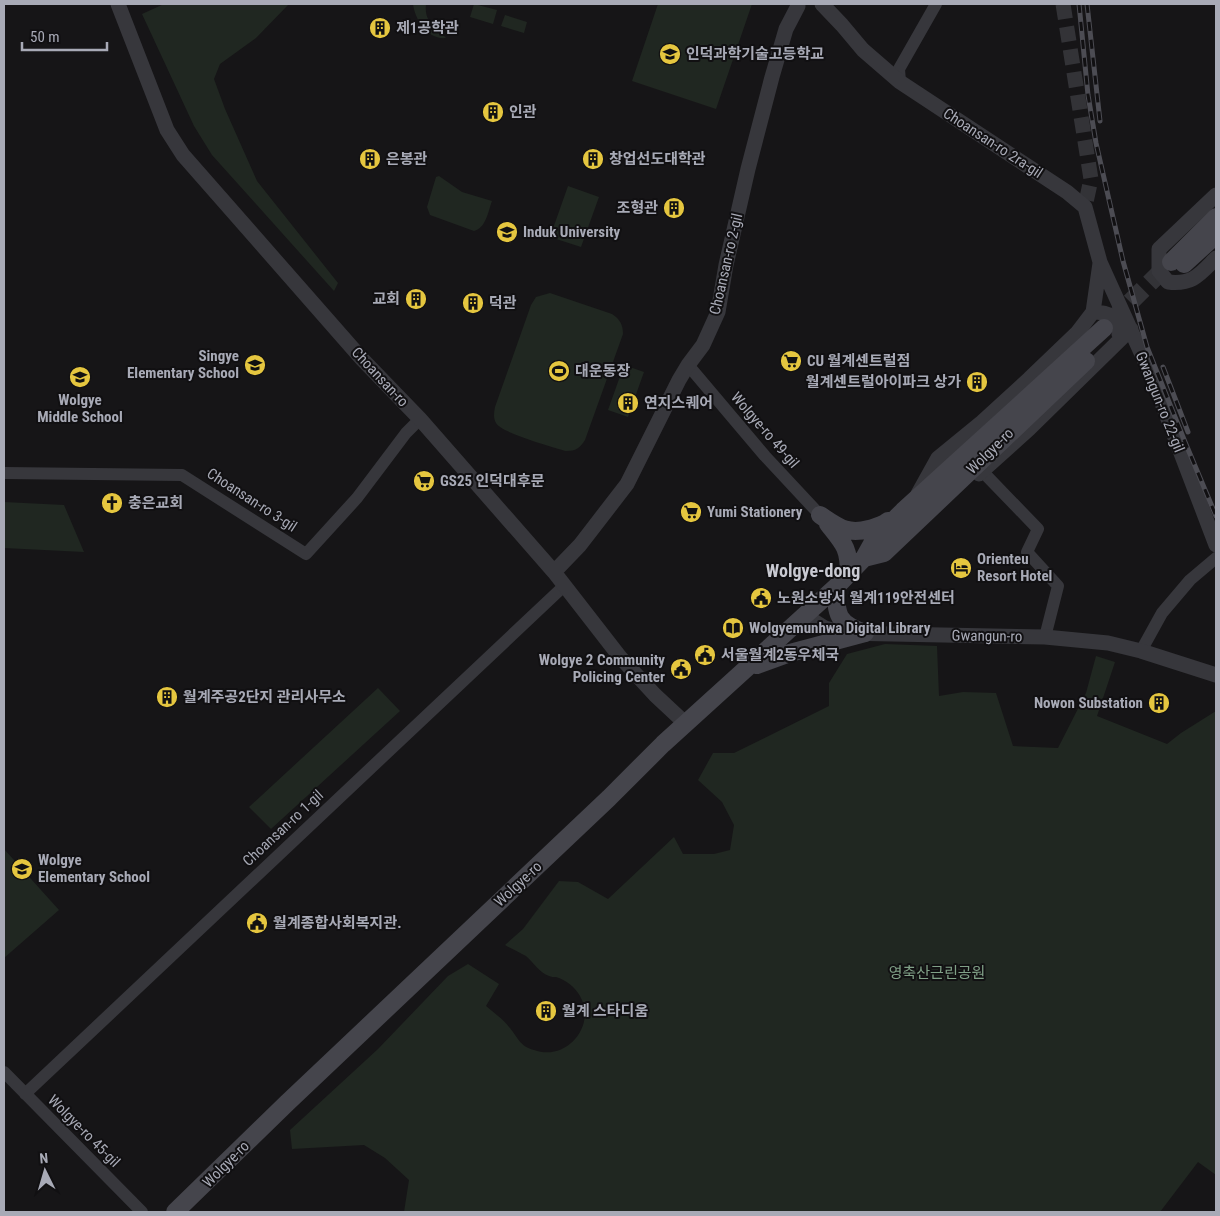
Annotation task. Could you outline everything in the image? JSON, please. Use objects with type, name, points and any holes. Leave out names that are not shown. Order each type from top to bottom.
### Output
[{"type":"main road","points":[[1216,217],[1175,266],[1216,235]]},
{"type":"main road","name":"Wolgye-ro","points":[[175,1212],[685,724],[806,616],[864,558],[874,540],[914,509],[1111,335]]},
{"type":"main road","points":[[820,515],[843,530],[853,532],[882,525],[914,509]]},
{"type":"main road","points":[[820,515],[846,546],[849,557],[849,574]]},
{"type":"main road","points":[[836,587],[838,614],[846,625],[865,633]]},
{"type":"main road","points":[[747,668],[782,656],[865,633]]},
{"type":"street","name":"Choansan-ro","points":[[118,4],[167,130],[183,155],[362,359],[420,419],[554,572],[620,657],[685,724]]},
{"type":"street","points":[[797,5],[810,9],[821,4]]},
{"type":"street","name":"Choansan-ro 2ra-gil","points":[[821,4],[863,50],[900,82],[1067,192],[1085,207],[1100,262]]},
{"type":"street","points":[[900,82],[899,69],[936,4]]},
{"type":"street","name":"Choansan-ro 2-gil","points":[[554,572],[580,545],[627,484],[688,365],[703,345],[718,312],[726,265],[772,77],[786,29],[797,5]]},
{"type":"street","points":[[1216,194],[1159,249],[1159,271],[1168,282],[1181,283],[1197,276],[1216,258]]},
{"type":"street","points":[[914,509],[938,458],[982,422],[1077,333],[1093,312],[1100,262]]},
{"type":"street","name":"Gwangun-ro 22-gil","points":[[1100,262],[1152,377],[1216,545]]},
{"type":"street","points":[[914,509],[966,485],[1029,429],[1111,335],[1120,331],[1120,325],[1113,317],[1105,312],[1093,312]]},
{"type":"street","points":[[1111,335],[1131,329]]},
{"type":"street","name":"Wolgye-ro 49-gil","points":[[688,365],[820,515]]},
{"type":"street","name":"Choansan-ro 3-gil","points":[[4,473],[182,475],[306,554],[357,498],[406,434],[420,419]]},
{"type":"street","name":"Wolgye-ro","points":[[982,471],[1038,529],[1027,552],[1058,586],[1046,637]]},
{"type":"street","points":[[1141,651],[1162,613],[1190,580],[1216,558]]},
{"type":"street","name":"Choansan-ro 1-gil","points":[[25,1094],[564,586]]},
{"type":"street","name":"Gwangun-ro","points":[[806,616],[825,628],[842,633],[1046,637],[1108,643],[1141,651],[1216,675]]},
{"type":"street","name":"Wolgye-ro 45-gil","points":[[4,1072],[142,1212]]},
{"type":"green space","points":[[164,4],[289,4],[256,38],[220,64],[214,79],[225,109],[257,181],[338,283],[334,291],[212,155],[194,126],[142,14]]},
{"type":"green space","points":[[413,4],[426,4],[429,20],[446,38],[434,36],[424,28],[416,16]]},
{"type":"green space","points":[[474,4],[497,10],[493,24],[470,17]]},
{"type":"green space","points":[[658,4],[752,4],[716,109],[632,81]]},
{"type":"green space","points":[[505,15],[527,22],[524,33],[501,26]]},
{"type":"green space","points":[[439,176],[462,192],[492,201],[481,227],[474,231],[430,215],[427,207],[436,177]]},
{"type":"green space","points":[[568,186],[599,197],[581,247],[550,237]]},
{"type":"green space","name":"대운동장","points":[[550,293],[612,314],[619,320],[623,331],[585,440],[577,448],[569,451],[539,443],[507,431],[496,423],[494,417],[495,407],[531,305],[536,297]]},
{"type":"green space","points":[[624,365],[644,372],[628,417],[608,410]]},
{"type":"green space","points":[[4,502],[64,505],[84,552],[4,548]]},
{"type":"green space","name":"영축산근린공원","points":[[885,644],[937,646],[939,696],[963,692],[996,693],[1013,746],[1058,748],[1086,693],[1096,656],[1115,662],[1097,716],[1167,744],[1216,711],[1216,1175],[1198,1162],[1160,1212],[404,1212],[409,1180],[385,1158],[364,1145],[292,1149],[290,1130],[378,1049],[448,976],[468,964],[499,984],[486,1006],[504,1021],[522,1044],[534,1050],[546,1052],[557,1051],[567,1046],[575,1039],[584,1019],[584,1007],[580,996],[567,982],[560,978],[546,975],[526,956],[505,945],[523,929],[559,881],[578,882],[608,899],[674,837],[683,854],[714,854],[730,850],[734,825],[722,802],[698,780],[713,753],[734,753],[829,706],[829,683],[847,654]]},
{"type":"green space","points":[[378,688],[400,711],[271,829],[249,807]]},
{"type":"green space","points":[[4,849],[59,910],[4,958]]},
{"type":"tunnel","points":[[1063,4],[1091,179],[1085,207]]},
{"type":"tunnel","points":[[1111,321],[1171,262]]},
{"type":"railway","points":[[1079,4],[1088,95],[1096,143],[1123,261],[1147,347],[1216,516]]},
{"type":"railway","points":[[1087,4],[1100,121]]},
{"type":"railway","points":[[1163,367],[1188,432]]},
{"type":"place","name":"제1공학관","points":[[380,28]]},
{"type":"place","name":"인덕과학기술고등학교","points":[[670,54]]},
{"type":"place","name":"인관","points":[[493,112]]},
{"type":"place","name":"은봉관","points":[[370,159]]},
{"type":"place","name":"창업선도대학관","points":[[593,159]]},
{"type":"place","name":"조형관","points":[[674,208]]},
{"type":"place","name":"Induk University","points":[[507,232]]},
{"type":"place","name":"교회","points":[[416,299]]},
{"type":"place","name":"덕관","points":[[473,303]]},
{"type":"place","name":"CU 월계센트럴점","points":[[791,361]]},
{"type":"place","name":"Singye Elementary School","points":[[255,365]]},
{"type":"place","name":"대운동장","points":[[559,371]]},
{"type":"place","name":"Wolgye Middle School","points":[[80,377]]},
{"type":"place","name":"월계센트럴아이파크 상가","points":[[977,382]]},
{"type":"place","name":"연지스퀘어","points":[[628,403]]},
{"type":"place","name":"GS25 인덕대후문","points":[[424,481]]},
{"type":"place","name":"충은교회","points":[[112,503]]},
{"type":"place","name":"Yumi Stationery","points":[[691,512]]},
{"type":"place","name":"Orienteu Resort Hotel","points":[[961,568]]},
{"type":"place","name":"노원소방서 월계119안전센터","points":[[761,598]]},
{"type":"place","name":"Wolgyemunhwa Digital Library","points":[[733,628]]},
{"type":"place","name":"서울월계2동우체국","points":[[705,655]]},
{"type":"place","name":"Wolgye 2 Community Policing Center","points":[[681,669]]},
{"type":"place","name":"월계주공2단지 관리사무소","points":[[167,697]]},
{"type":"place","name":"Nowon Substation","points":[[1159,703]]},
{"type":"place","name":"Wolgye Elementary School","points":[[22,869]]},
{"type":"place","name":"월계종합사회복지관.","points":[[257,923]]},
{"type":"place","name":"월계 스타디움","points":[[546,1011]]},
{"type":"district","name":"Wolgye-dong","points":[[813,570]]}]
